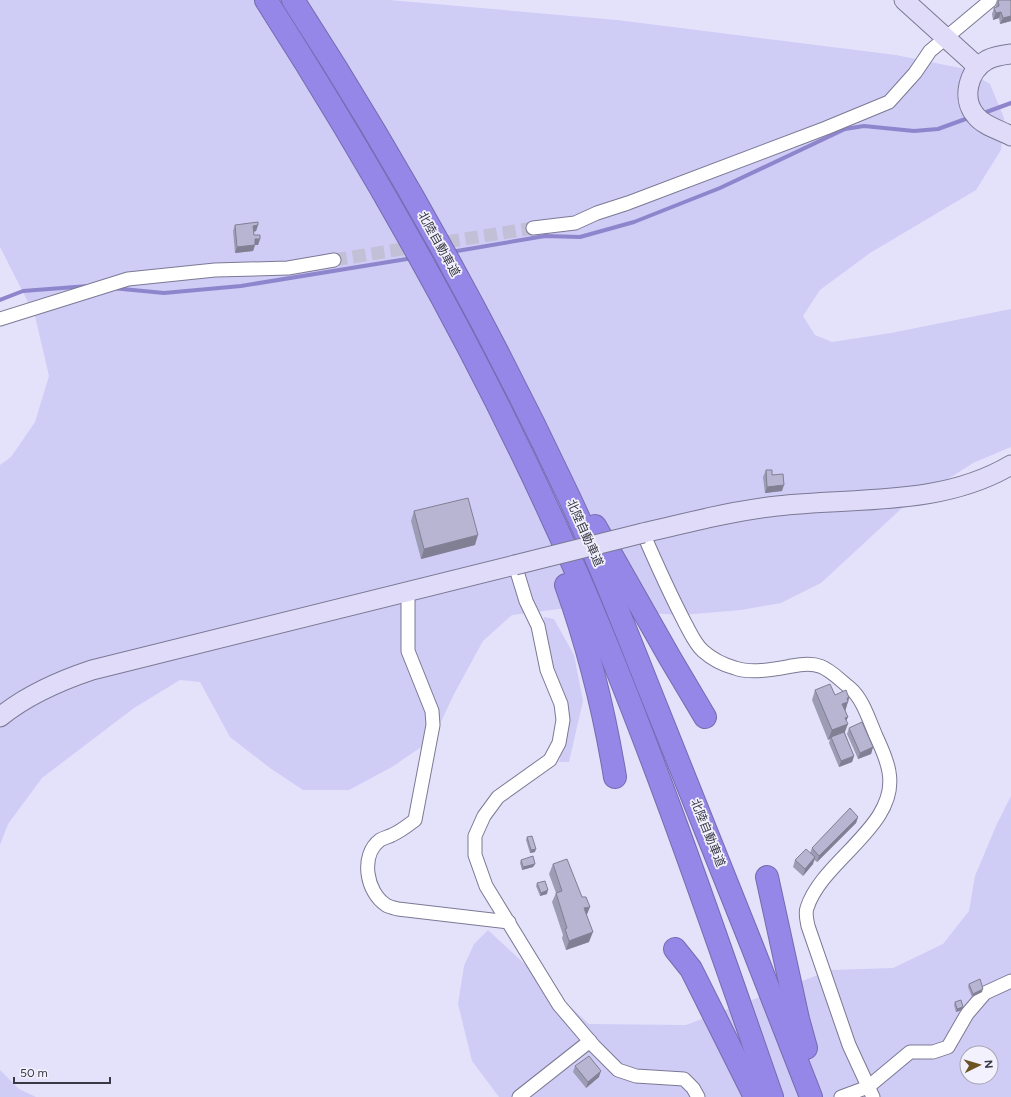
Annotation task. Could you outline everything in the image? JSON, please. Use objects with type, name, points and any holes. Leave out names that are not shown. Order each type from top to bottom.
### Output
[{"type":"highway","name":"北陸自動車道","points":[[266,0],[348,132],[401,223],[451,316],[541,496],[578,576],[611,655],[680,833],[772,1097]]},
{"type":"highway","name":"北陸自動車道","points":[[293,0],[371,125],[422,212],[521,397],[570,500],[612,597],[717,856],[811,1097]]},
{"type":"highway","points":[[451,316],[543,523],[576,611],[594,670],[606,721],[615,777]]},
{"type":"highway","points":[[521,397],[705,717]]},
{"type":"highway","points":[[767,877],[798,1019],[821,1097]]},
{"type":"highway","points":[[675,949],[691,969],[754,1097]]},
{"type":"street","points":[[904,0],[978,67]]},
{"type":"street","points":[[533,228],[575,223],[597,213],[826,128],[889,102],[915,74],[930,51],[991,0]]},
{"type":"street","points":[[1011,54],[997,56],[978,67],[969,83],[968,96],[970,106],[976,116],[986,124],[1011,136]]},
{"type":"street","points":[[0,319],[128,279],[215,270],[288,268],[334,260]]},
{"type":"street","points":[[0,717],[25,699],[69,678],[92,670],[408,591],[643,533],[750,509],[903,498],[956,488],[1011,465]]},
{"type":"street","points":[[643,533],[675,604],[693,637],[703,651],[720,662],[736,669],[754,670],[808,663],[823,666],[857,694],[884,754],[890,774],[889,788],[884,807],[876,822],[827,873],[806,909],[808,926],[849,1045],[870,1092]]},
{"type":"street","points":[[515,565],[526,601],[538,626],[547,670],[561,704],[563,720],[559,742],[550,760],[498,797],[484,816],[475,836],[475,855],[486,886],[559,1005],[590,1041],[618,1070],[636,1076],[684,1079],[693,1088],[698,1097]]},
{"type":"street","points":[[408,591],[408,650],[432,711],[433,725],[414,820],[404,829],[380,840],[372,850],[368,861],[368,874],[371,886],[386,905],[398,909],[509,922]]},
{"type":"street","points":[[841,1097],[870,1092],[910,1052],[933,1052],[948,1047],[967,1014],[985,993],[1011,981]]},
{"type":"street","points":[[519,1097],[590,1041]]},
{"type":"shaded area","points":[[0,0],[389,0],[617,20],[896,55],[965,69],[990,84],[1004,118],[1001,150],[976,190],[870,253],[820,290],[803,316],[815,335],[832,342],[891,333],[1011,309],[1011,447],[973,463],[901,509],[821,583],[781,603],[741,610],[682,615],[612,611],[582,606],[512,615],[483,641],[454,694],[433,739],[392,767],[349,790],[303,790],[270,768],[230,737],[200,682],[180,680],[134,708],[42,778],[8,824],[0,845],[0,465],[11,457],[35,422],[49,376],[35,316],[0,247]]},
{"type":"shaded area","points":[[544,617],[554,619],[574,655],[583,701],[569,762],[559,762],[568,728],[543,627]]},
{"type":"shaded area","points":[[1011,796],[1011,1097],[499,1097],[472,1061],[458,1004],[464,966],[474,944],[488,930],[589,1024],[686,1025],[831,970],[893,968],[943,944],[969,911],[975,876],[996,826]]},
{"type":"shaded area","points":[[0,1070],[19,1089],[36,1097],[0,1097]]},
{"type":"building","points":[[998,0],[1011,0],[1011,16],[1003,18],[1001,12],[996,13],[994,8],[999,6]]},
{"type":"building","points":[[258,222],[258,225],[253,226],[254,235],[260,235],[260,239],[255,239],[255,245],[237,247],[235,225]]},
{"type":"building","points":[[766,470],[772,470],[772,475],[783,474],[784,485],[767,487]]},
{"type":"building","points":[[468,498],[478,535],[424,549],[414,511]]},
{"type":"building","points":[[830,684],[835,695],[846,690],[849,698],[847,698],[848,702],[842,704],[848,717],[845,718],[848,724],[832,730],[815,690]]},
{"type":"building","points":[[862,722],[873,747],[860,753],[849,728]]},
{"type":"building","points":[[844,732],[854,756],[841,761],[831,737]]},
{"type":"building","points":[[850,808],[858,817],[819,856],[812,848]]},
{"type":"building","points":[[532,836],[536,849],[531,850],[527,837]]},
{"type":"building","points":[[806,849],[815,857],[805,869],[795,860]]},
{"type":"building","points":[[533,856],[535,864],[523,867],[521,860]]},
{"type":"building","points":[[567,859],[582,897],[586,897],[590,907],[584,908],[593,932],[569,941],[565,929],[567,928],[556,893],[562,891],[553,864]]},
{"type":"building","points":[[545,881],[548,890],[541,893],[537,883]]},
{"type":"building","points":[[980,979],[983,989],[973,994],[969,984]]},
{"type":"building","points":[[961,1000],[963,1007],[957,1009],[955,1002]]},
{"type":"building","points":[[589,1056],[601,1071],[588,1082],[575,1066]]},
{"type":"waterway","points":[[981,114],[1011,103]]},
{"type":"waterway","points":[[451,252],[545,236],[580,237],[634,222],[720,188],[845,129],[864,126],[914,131],[938,129],[971,117]]},
{"type":"waterway","points":[[112,288],[164,293],[241,286],[413,258]]},
{"type":"waterway","points":[[0,300],[23,291],[88,286]]},
{"type":"tunnel","points":[[334,260],[533,228]]}]
